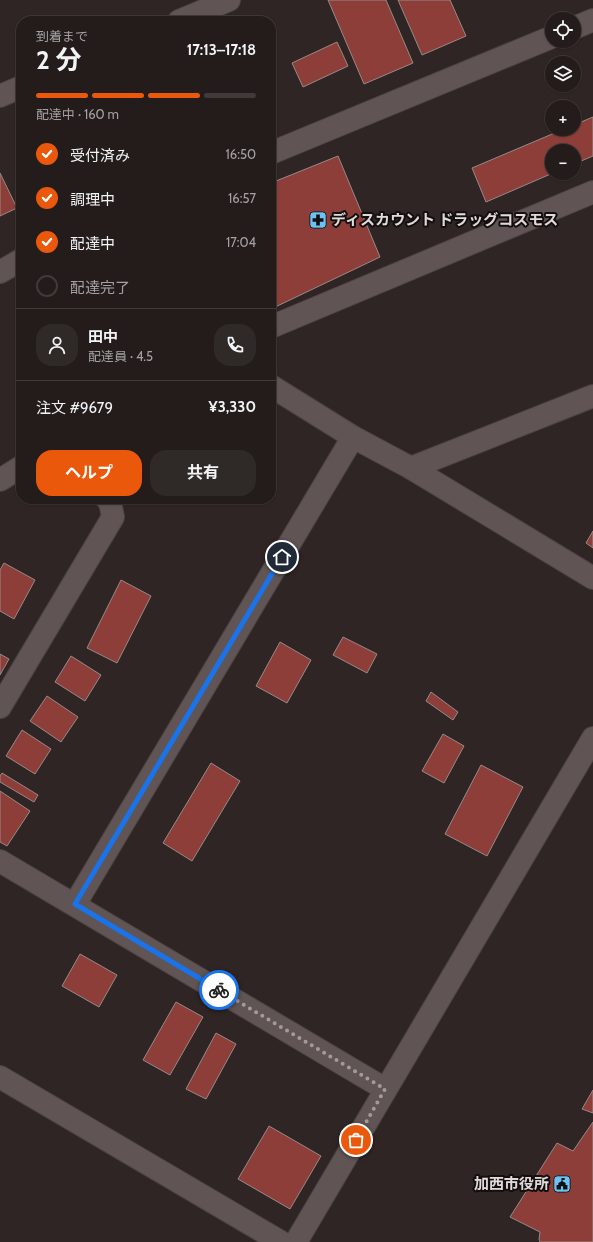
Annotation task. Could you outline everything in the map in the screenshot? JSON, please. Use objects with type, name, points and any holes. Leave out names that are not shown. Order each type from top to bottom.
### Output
[{"type":"street","points":[[191,16],[229,0]]},
{"type":"street","points":[[581,25],[593,20]]},
{"type":"street","points":[[276,151],[545,40]]},
{"type":"street","points":[[0,96],[16,89]]},
{"type":"street","points":[[276,325],[593,192]]},
{"type":"street","points":[[0,272],[16,263]]},
{"type":"street","points":[[276,389],[354,437],[410,468],[593,578]]},
{"type":"street","points":[[410,468],[593,396]]},
{"type":"street","points":[[75,904],[354,437]]},
{"type":"street","points":[[0,480],[16,470]]},
{"type":"street","points":[[0,707],[113,517],[110,504]]},
{"type":"street","points":[[296,1242],[593,738]]},
{"type":"street","points":[[0,861],[75,904],[385,1089]]},
{"type":"street","points":[[0,1076],[281,1242]]},
{"type":"building","points":[[328,0],[386,0],[413,63],[364,84]]},
{"type":"building","points":[[398,0],[450,0],[466,36],[422,55]]},
{"type":"building","points":[[337,42],[348,66],[303,87],[292,63]]},
{"type":"building","points":[[593,117],[593,156],[581,161],[581,144],[545,144],[545,176],[486,202],[472,168],[547,136],[581,136],[581,122]]},
{"type":"building","name":"ディスカウント ドラッグコスモス","points":[[338,156],[380,257],[276,307],[276,181]]},
{"type":"building","points":[[0,173],[16,208],[0,216]]},
{"type":"building","points":[[593,531],[593,548],[586,543]]},
{"type":"building","points":[[4,563],[35,580],[14,619],[0,611],[0,570]]},
{"type":"building","points":[[121,580],[151,596],[117,663],[87,648]]},
{"type":"building","points":[[343,637],[377,654],[367,673],[333,655]]},
{"type":"building","points":[[280,642],[311,660],[287,703],[256,686]]},
{"type":"building","points":[[0,654],[9,659],[0,675]]},
{"type":"building","points":[[71,656],[101,675],[85,701],[55,682]]},
{"type":"building","points":[[431,692],[458,712],[453,720],[426,701]]},
{"type":"building","points":[[47,696],[78,717],[61,742],[30,721]]},
{"type":"building","points":[[22,730],[51,749],[35,774],[6,756]]},
{"type":"building","points":[[443,734],[464,746],[444,783],[422,771]]},
{"type":"building","points":[[211,763],[240,781],[192,861],[163,843]]},
{"type":"building","points":[[481,765],[523,787],[487,856],[445,834]]},
{"type":"building","points":[[2,773],[38,795],[34,802],[0,782],[0,776]]},
{"type":"building","points":[[0,791],[30,811],[7,846],[0,842]]},
{"type":"building","points":[[80,954],[117,975],[99,1007],[62,986]]},
{"type":"building","points":[[176,1002],[203,1017],[170,1075],[143,1060]]},
{"type":"building","points":[[216,1033],[236,1044],[206,1099],[186,1089]]},
{"type":"building","points":[[593,1090],[593,1113],[582,1109]]},
{"type":"building","name":"加西市役所","points":[[593,1122],[593,1242],[540,1242],[540,1232],[510,1217],[557,1143],[573,1151]]},
{"type":"building","points":[[269,1126],[321,1156],[290,1209],[238,1179]]},
{"type":"way so far","points":[[219,990],[385,1089],[356,1140]]},
{"type":"place","name":"ディスカウント ドラッグコスモス","points":[[318,220]]},
{"type":"place","name":"加西市役所","points":[[562,1184]]},
{"type":"route","points":[[219,990],[75,904],[282,557]]}]
